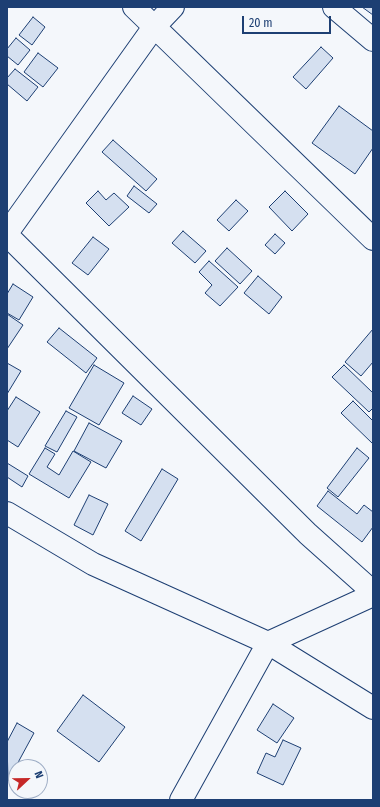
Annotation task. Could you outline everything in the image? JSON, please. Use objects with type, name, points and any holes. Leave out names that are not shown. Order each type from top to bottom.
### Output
[{"type":"street","points":[[134,7],[373,239]]},
{"type":"street","points":[[173,7],[154,27],[7,234],[308,534],[373,592]]},
{"type":"street","points":[[334,7],[373,40]]},
{"type":"street","points":[[7,514],[93,564],[268,643],[373,708]]},
{"type":"street","points":[[181,800],[268,643],[373,595]]},
{"type":"building","points":[[362,7],[373,7],[373,15]]},
{"type":"building","points":[[33,17],[45,27],[32,45],[19,35]]},
{"type":"building","points":[[16,38],[30,50],[18,65],[7,56],[7,49]]},
{"type":"building","points":[[321,47],[333,58],[306,89],[293,77]]},
{"type":"building","points":[[38,53],[58,68],[43,87],[24,72]]},
{"type":"building","points":[[15,69],[38,87],[27,101],[7,84],[7,78]]},
{"type":"building","points":[[339,106],[373,131],[373,148],[355,174],[312,143]]},
{"type":"building","points":[[113,140],[157,179],[146,191],[102,152]]},
{"type":"building","points":[[134,186],[157,204],[149,213],[127,196]]},
{"type":"building","points":[[98,191],[106,200],[114,193],[129,207],[109,226],[86,203]]},
{"type":"building","points":[[285,191],[308,214],[292,231],[269,207]]},
{"type":"building","points":[[236,200],[248,211],[229,231],[217,220]]},
{"type":"building","points":[[183,231],[206,251],[195,263],[172,243]]},
{"type":"building","points":[[275,234],[285,243],[275,254],[265,245]]},
{"type":"building","points":[[93,237],[109,249],[88,275],[72,263]]},
{"type":"building","points":[[227,248],[252,271],[240,284],[215,261]]},
{"type":"building","points":[[209,261],[238,287],[220,306],[205,293],[212,285],[199,272]]},
{"type":"building","points":[[258,276],[282,297],[269,314],[244,293]]},
{"type":"building","points":[[13,284],[33,297],[19,320],[7,313],[7,294]]},
{"type":"building","points":[[7,314],[23,325],[7,349]]},
{"type":"building","points":[[59,328],[97,358],[86,373],[47,342]]},
{"type":"building","points":[[373,329],[373,362],[361,376],[345,362]]},
{"type":"building","points":[[7,363],[21,371],[7,394]]},
{"type":"building","points":[[94,365],[124,383],[99,425],[69,408]]},
{"type":"building","points":[[344,365],[373,393],[373,408],[369,412],[332,377]]},
{"type":"building","points":[[133,396],[152,409],[141,425],[122,413]]},
{"type":"building","points":[[16,397],[40,412],[18,447],[7,440],[7,411]]},
{"type":"building","points":[[353,401],[373,421],[373,444],[341,413]]},
{"type":"building","points":[[66,411],[77,417],[57,452],[45,446]]},
{"type":"building","points":[[89,423],[122,441],[106,468],[74,451]]},
{"type":"building","points":[[45,448],[55,454],[47,467],[59,475],[73,451],[91,462],[69,498],[29,474]]},
{"type":"building","points":[[357,448],[369,458],[338,497],[327,488]]},
{"type":"building","points":[[7,463],[28,476],[22,487],[7,477]]},
{"type":"building","points":[[162,469],[178,479],[141,541],[125,531]]},
{"type":"building","points":[[328,491],[357,514],[364,505],[373,512],[373,527],[362,542],[317,506]]},
{"type":"building","points":[[89,495],[108,504],[93,535],[74,525]]},
{"type":"building","points":[[83,695],[125,727],[99,762],[57,731]]},
{"type":"building","points":[[273,704],[294,718],[277,743],[257,730]]},
{"type":"building","points":[[17,723],[34,733],[20,759],[8,759],[8,781],[7,742]]},
{"type":"building","points":[[283,740],[301,748],[283,785],[257,773],[266,753],[275,757]]}]
